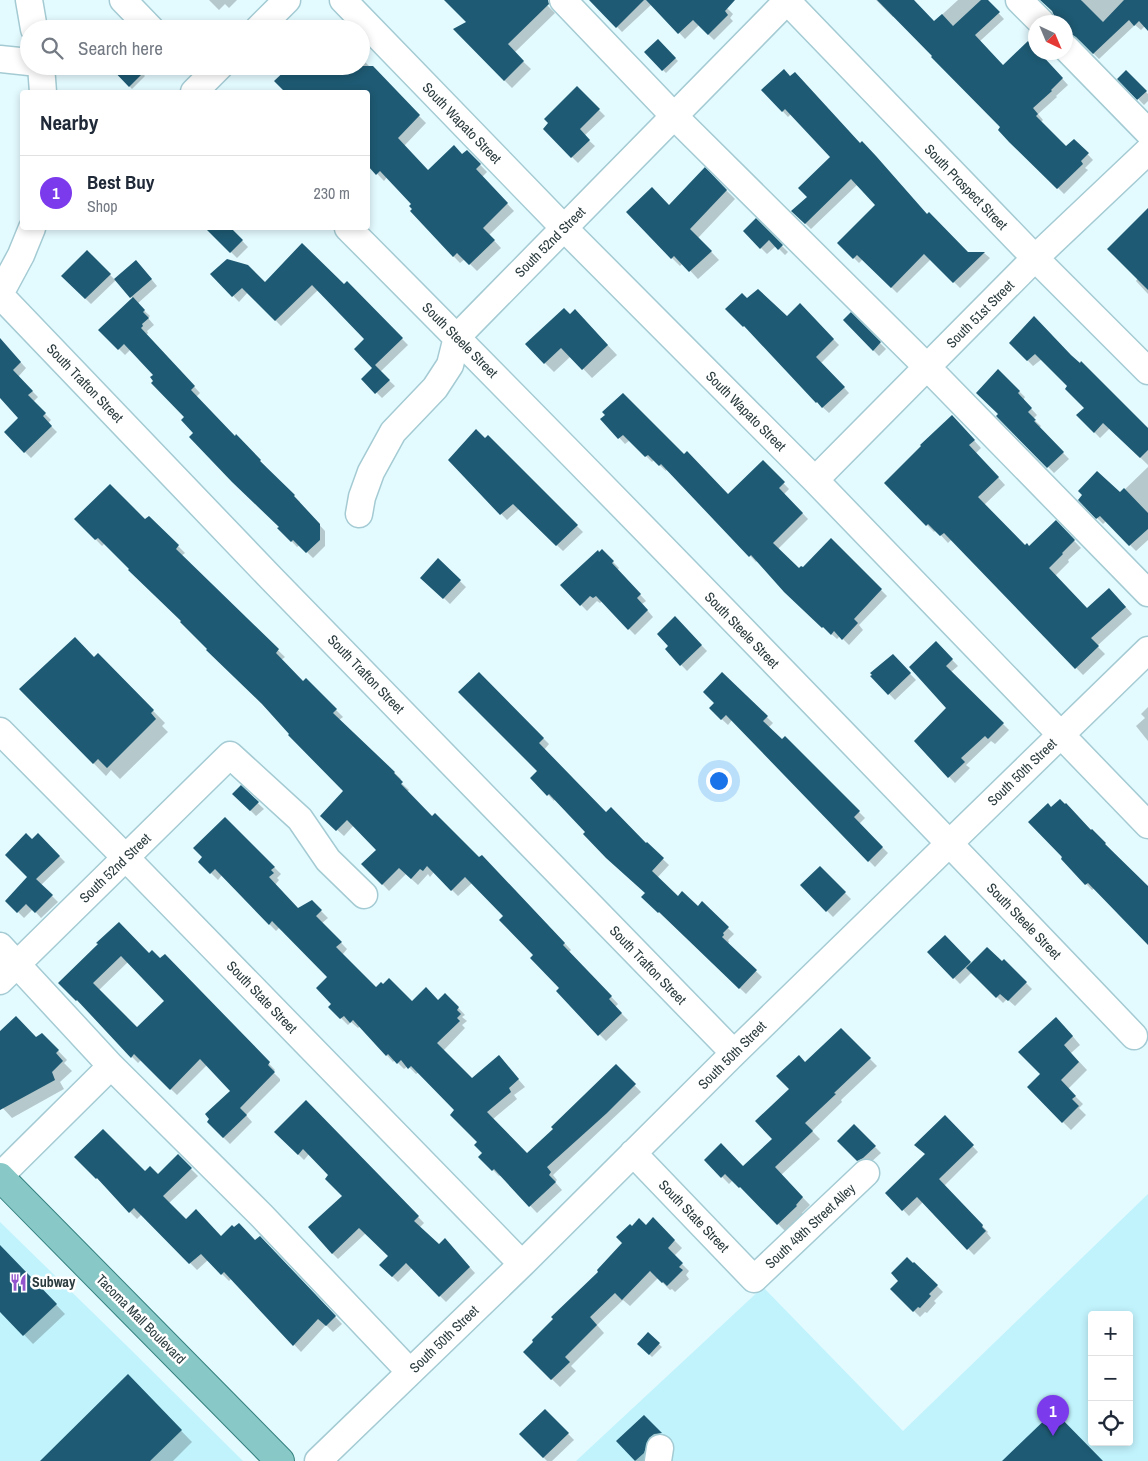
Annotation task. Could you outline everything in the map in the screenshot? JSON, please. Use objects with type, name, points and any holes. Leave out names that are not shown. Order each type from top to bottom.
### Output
[{"type":"main road","name":"Tacoma Mall Boulevard","points":[[0,1176],[280,1461]]},
{"type":"street","points":[[29,0],[32,20]]},
{"type":"street","points":[[123,0],[142,20]]},
{"type":"street","points":[[267,20],[287,0]]},
{"type":"street","name":"South Wapato Street","points":[[343,0],[362,20]]},
{"type":"street","points":[[563,0],[674,116],[927,367],[1148,593]]},
{"type":"street","name":"South 52nd Street","points":[[457,337],[787,0]]},
{"type":"street","name":"South Prospect Street","points":[[787,0],[1035,258],[1148,370]]},
{"type":"street","points":[[1019,0],[1034,15]]},
{"type":"street","name":"South Wapato Street","points":[[370,28],[564,228],[815,480],[1148,825]]},
{"type":"street","points":[[1073,55],[1148,132]]},
{"type":"street","points":[[0,59],[20,61]]},
{"type":"street","points":[[42,75],[43,90]]},
{"type":"street","name":"South 51st Street","points":[[815,480],[1035,258],[1148,151]]},
{"type":"street","points":[[0,294],[31,230]]},
{"type":"street","name":"South Steele Street","points":[[350,230],[457,337],[1134,1036]]},
{"type":"street","name":"South Trafton Street","points":[[0,294],[271,578],[734,1053]]},
{"type":"street","points":[[359,514],[362,498],[371,472],[393,432],[435,388],[450,365],[457,337]]},
{"type":"street","name":"South 50th Street","points":[[318,1461],[522,1264],[734,1053],[1148,650]]},
{"type":"street","name":"South State Street","points":[[0,731],[522,1264]]},
{"type":"street","name":"South 52nd Street","points":[[6,964],[126,858],[230,755],[300,819],[328,860],[364,895]]},
{"type":"street","points":[[6,964],[261,1215],[410,1372]]},
{"type":"street","points":[[0,1176],[111,1066]]},
{"type":"street","name":"South State Street","points":[[633,1153],[754,1279]]},
{"type":"street","name":"South 49th Street Alley","points":[[754,1279],[866,1173]]},
{"type":"shaded area","points":[[1148,1194],[1148,1461],[576,1461],[763,1287],[903,1431]]},
{"type":"shaded area","points":[[0,1222],[125,1344],[243,1461],[0,1461]]},
{"type":"building","points":[[444,0],[548,0],[549,4],[508,44],[524,61],[504,81],[453,29],[466,22]]},
{"type":"building","points":[[589,0],[644,0],[616,28]]},
{"type":"building","points":[[646,0],[735,0],[725,11],[728,15],[708,35],[693,20],[678,34]]},
{"type":"building","points":[[877,0],[914,0],[934,21],[942,14],[953,26],[981,0],[988,0],[1000,12],[975,35],[1003,65],[1028,41],[1028,60],[1046,60],[1063,78],[1033,108],[1038,114],[1036,116],[1066,146],[1074,139],[1089,153],[1081,161],[1083,164],[1057,189],[1009,142],[998,130],[1000,127]]},
{"type":"building","points":[[1040,0],[1081,0],[1103,22],[1124,0],[1148,0],[1148,31],[1139,21],[1134,26],[1129,20],[1093,54],[1073,35],[1073,15],[1054,15]]},
{"type":"building","points":[[658,39],[676,58],[662,71],[644,52]]},
{"type":"building","points":[[370,66],[373,66],[420,115],[398,138],[428,170],[454,145],[462,154],[467,150],[481,164],[476,169],[508,203],[483,228],[495,240],[469,265],[457,253],[453,257],[410,211],[412,209],[409,206],[411,204],[380,171],[376,175],[370,168],[370,90],[283,90],[274,81],[280,75],[370,75]]},
{"type":"building","points":[[784,69],[790,76],[795,72],[860,143],[862,141],[876,156],[927,214],[929,212],[968,252],[985,252],[953,283],[924,254],[891,288],[857,255],[853,259],[837,243],[875,205],[851,179],[805,224],[791,211],[807,197],[798,188],[830,157],[785,109],[782,112],[761,90]]},
{"type":"building","points":[[1126,70],[1147,91],[1137,100],[1117,79]]},
{"type":"building","points":[[118,75],[141,75],[129,87]]},
{"type":"building","points":[[577,86],[600,109],[580,129],[590,140],[571,158],[543,129],[548,123],[544,119]]},
{"type":"building","points":[[705,167],[727,190],[690,229],[712,251],[689,272],[674,256],[671,259],[626,212],[652,187],[669,205]]},
{"type":"building","points":[[1148,208],[1148,290],[1107,249]]},
{"type":"building","points":[[756,218],[783,245],[778,250],[769,240],[760,249],[743,231]]},
{"type":"building","points":[[207,230],[233,230],[243,240],[230,253]]},
{"type":"building","points":[[302,243],[344,284],[347,281],[403,338],[375,365],[390,380],[375,394],[361,379],[372,368],[354,349],[364,339],[312,285],[275,321],[242,288],[232,297],[210,274],[227,259],[248,265],[265,282]]},
{"type":"building","points":[[87,250],[111,274],[85,299],[61,276]]},
{"type":"building","points":[[136,260],[152,279],[130,298],[114,279]]},
{"type":"building","points":[[758,289],[787,316],[800,303],[834,339],[816,357],[845,387],[822,408],[744,326],[725,309],[742,293],[747,298]]},
{"type":"building","points":[[133,297],[145,310],[143,312],[149,318],[142,324],[141,328],[195,386],[191,390],[295,495],[320,524],[320,540],[306,553],[293,540],[291,542],[277,528],[279,527],[189,437],[193,433],[181,420],[184,417],[151,383],[153,381],[150,377],[153,375],[124,344],[118,350],[98,330]]},
{"type":"building","points":[[564,308],[570,314],[575,309],[608,345],[582,370],[561,348],[544,364],[525,344]]},
{"type":"building","points":[[851,312],[881,342],[873,351],[843,320]]},
{"type":"building","points":[[1034,316],[1071,355],[1080,363],[1081,361],[1148,428],[1148,450],[1140,458],[1103,423],[1094,433],[1076,415],[1084,408],[1065,389],[1067,386],[1035,354],[1027,361],[1009,343]]},
{"type":"building","points":[[0,338],[21,362],[13,370],[33,391],[28,395],[46,413],[43,416],[52,426],[24,453],[4,432],[18,418],[0,398]]},
{"type":"building","points":[[998,369],[1020,391],[1018,393],[1032,408],[1028,412],[1036,420],[1034,421],[1064,452],[1047,468],[996,416],[998,414],[976,393]]},
{"type":"building","points":[[623,393],[684,454],[687,451],[728,494],[763,460],[785,482],[779,488],[803,513],[773,543],[799,568],[803,567],[831,538],[882,589],[854,619],[858,623],[842,640],[834,631],[831,635],[822,628],[784,592],[751,555],[749,557],[661,464],[659,466],[648,455],[645,457],[623,435],[618,439],[600,419],[605,415],[602,412]]},
{"type":"building","points":[[952,415],[975,440],[969,445],[999,477],[978,497],[1025,545],[1027,543],[1029,546],[1056,520],[1075,540],[1049,568],[1087,608],[1109,588],[1126,607],[1091,638],[1099,646],[1075,669],[944,533],[940,536],[928,524],[926,526],[884,483]]},
{"type":"building","points":[[476,429],[485,438],[488,435],[578,525],[556,546],[513,504],[500,515],[448,460]]},
{"type":"building","points":[[1097,471],[1120,492],[1124,488],[1148,513],[1148,529],[1129,546],[1100,516],[1096,519],[1078,500],[1082,495],[1078,491]]},
{"type":"building","points":[[110,484],[145,519],[149,516],[179,545],[176,549],[279,649],[276,653],[303,681],[306,678],[337,709],[333,713],[395,772],[403,782],[401,784],[432,816],[435,813],[479,857],[482,855],[612,996],[609,999],[622,1013],[598,1036],[556,991],[559,988],[530,958],[533,955],[499,920],[503,916],[465,877],[451,891],[427,866],[423,871],[420,869],[411,879],[399,868],[382,885],[361,864],[376,850],[347,820],[336,831],[320,816],[343,791],[288,735],[262,704],[206,650],[181,621],[98,538],[95,540],[74,519]]},
{"type":"building","points":[[602,549],[614,561],[612,563],[641,594],[637,598],[648,610],[628,630],[596,596],[593,598],[590,596],[580,606],[560,585],[598,550],[599,552]]},
{"type":"building","points":[[438,558],[461,580],[443,599],[420,578]]},
{"type":"building","points":[[675,616],[702,645],[680,666],[665,649],[668,646],[657,634]]},
{"type":"building","points":[[75,637],[94,657],[98,653],[154,710],[151,713],[156,719],[107,768],[98,759],[93,764],[19,689]]},
{"type":"building","points":[[936,641],[953,659],[946,666],[1004,723],[988,739],[985,736],[961,758],[965,762],[948,778],[914,741],[946,708],[909,667]]},
{"type":"building","points":[[893,654],[911,673],[888,695],[870,676],[872,675],[870,673]]},
{"type":"building","points":[[479,672],[544,738],[539,743],[606,812],[611,807],[646,843],[664,858],[652,871],[678,896],[682,891],[698,906],[702,901],[729,927],[722,937],[757,970],[739,989],[641,897],[645,893],[606,858],[583,834],[585,832],[549,794],[547,796],[530,778],[537,771],[458,692]]},
{"type":"building","points":[[722,672],[768,716],[763,721],[782,739],[785,736],[860,811],[854,817],[883,847],[868,862],[726,715],[721,720],[709,708],[714,703],[703,692]]},
{"type":"building","points":[[241,785],[259,802],[250,811],[232,794]]},
{"type":"building","points":[[1060,799],[1148,886],[1148,945],[1088,883],[1085,885],[1061,859],[1062,857],[1028,822],[1048,803],[1051,807]]},
{"type":"building","points":[[225,817],[275,867],[271,870],[274,873],[269,877],[298,908],[312,900],[322,910],[316,916],[342,942],[336,947],[376,987],[381,982],[383,984],[389,978],[412,1001],[426,987],[438,1000],[445,993],[459,1007],[457,1010],[461,1014],[457,1018],[460,1021],[437,1043],[472,1078],[499,1055],[519,1079],[509,1088],[511,1092],[487,1112],[527,1153],[616,1064],[636,1084],[547,1167],[551,1172],[549,1175],[556,1182],[529,1207],[494,1169],[492,1171],[478,1157],[482,1153],[474,1145],[477,1142],[450,1115],[454,1110],[411,1066],[408,1069],[401,1060],[397,1064],[388,1054],[386,1056],[353,1020],[350,1023],[344,1016],[340,1019],[328,1007],[331,1004],[316,988],[327,977],[272,921],[269,925],[215,869],[210,874],[198,862],[202,857],[193,848]]},
{"type":"building","points":[[26,833],[32,839],[38,833],[60,856],[36,879],[53,895],[35,913],[26,904],[17,913],[5,901],[27,877],[5,855]]},
{"type":"building","points":[[820,866],[846,892],[826,912],[800,885]]},
{"type":"building","points":[[119,922],[149,953],[152,950],[160,958],[165,954],[270,1062],[268,1065],[275,1072],[240,1108],[247,1115],[223,1138],[207,1122],[209,1119],[205,1114],[230,1091],[200,1059],[170,1090],[134,1054],[131,1058],[77,1000],[58,983],[98,944],[96,943]],"holes":[[[121,956],[164,1001],[137,1027],[93,983]]]},
{"type":"building","points":[[945,935],[971,962],[953,979],[927,952]]},
{"type":"building","points":[[987,947],[1002,961],[1004,959],[1027,982],[1008,1001],[1000,994],[996,998],[966,968]]},
{"type":"building","points":[[16,1016],[36,1037],[42,1033],[59,1050],[56,1053],[63,1061],[52,1072],[55,1080],[0,1110],[0,1031]]},
{"type":"building","points":[[1056,1017],[1073,1036],[1064,1045],[1079,1062],[1061,1080],[1076,1096],[1072,1099],[1079,1106],[1062,1123],[1027,1087],[1040,1074],[1018,1052]]},
{"type":"building","points":[[841,1028],[871,1058],[805,1123],[813,1131],[775,1167],[803,1197],[797,1206],[777,1225],[740,1187],[725,1174],[721,1178],[704,1160],[721,1143],[743,1166],[772,1139],[755,1121],[789,1089],[776,1076],[799,1055],[805,1062]]},
{"type":"building","points":[[306,1100],[419,1216],[414,1221],[439,1244],[445,1238],[470,1267],[439,1297],[406,1263],[392,1277],[379,1265],[388,1256],[359,1228],[332,1254],[308,1227],[342,1196],[325,1179],[328,1175],[303,1149],[298,1155],[274,1132]]},
{"type":"building","points":[[945,1115],[974,1145],[939,1179],[983,1225],[982,1227],[986,1231],[967,1250],[917,1197],[902,1211],[885,1193],[925,1154],[914,1145]]},
{"type":"building","points":[[854,1124],[876,1146],[857,1161],[837,1141]]},
{"type":"building","points":[[103,1129],[145,1171],[150,1166],[158,1174],[178,1154],[192,1168],[163,1196],[186,1219],[196,1209],[221,1236],[232,1225],[234,1227],[239,1223],[255,1240],[260,1236],[336,1316],[326,1326],[318,1319],[293,1346],[224,1272],[221,1275],[201,1254],[189,1264],[134,1208],[129,1213],[97,1178],[74,1157]]},
{"type":"building","points":[[653,1217],[675,1240],[668,1248],[683,1263],[679,1267],[683,1270],[667,1286],[650,1271],[622,1300],[615,1293],[590,1317],[597,1325],[565,1357],[570,1362],[551,1380],[523,1352],[553,1319],[551,1317],[598,1272],[597,1270],[622,1243],[616,1237],[630,1224],[632,1226],[639,1218],[646,1225]]},
{"type":"building","name":"Subway","points":[[0,1245],[57,1304],[23,1336],[0,1312]]},
{"type":"building","points":[[907,1257],[938,1285],[929,1294],[931,1296],[920,1308],[918,1307],[913,1312],[890,1289],[898,1281],[891,1273]]},
{"type":"building","points":[[648,1332],[660,1343],[649,1355],[637,1344]]},
{"type":"building","points":[[128,1374],[182,1430],[150,1461],[40,1461]]},
{"type":"building","points":[[545,1409],[569,1433],[543,1458],[519,1434]]},
{"type":"building","points":[[1054,1411],[1103,1461],[1002,1461]]},
{"type":"building","points":[[644,1415],[662,1433],[654,1434],[649,1438],[644,1453],[635,1461],[616,1441]]},
{"type":"place","name":"Subway","points":[[18,1282]]},
{"type":"place","name":"Best Buy","points":[[1053,1436]]}]
